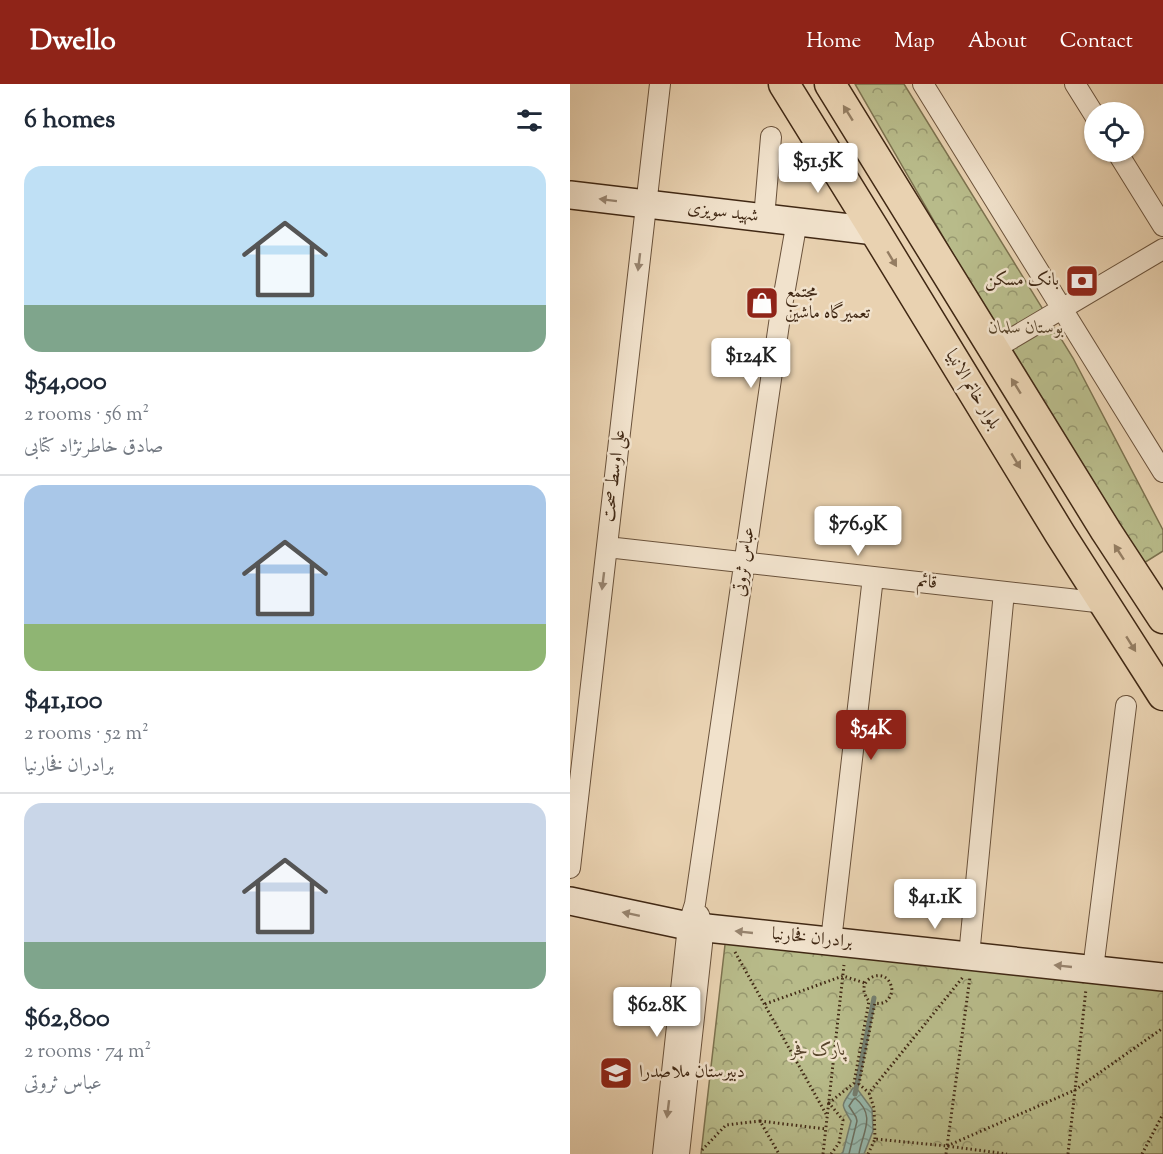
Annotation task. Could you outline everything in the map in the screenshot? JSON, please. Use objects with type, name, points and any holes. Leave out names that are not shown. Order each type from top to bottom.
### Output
[{"type":"main road","name":"بلوار خاتم الانبیا","points":[[784,84],[1060,534],[1163,695]]},
{"type":"main road","points":[[831,84],[1106,531],[1156,599]]},
{"type":"main road","points":[[809,223],[833,212],[840,201],[841,176]]},
{"type":"main road","points":[[871,223],[877,217],[892,211],[898,193]]},
{"type":"main road","name":"شهید سویزی","points":[[570,195],[809,223],[871,223]]},
{"type":"main road","points":[[871,223],[902,225],[924,236]]},
{"type":"main road","points":[[1105,603],[1156,599]]},
{"type":"main road","name":"برادران فخارنیا","points":[[570,901],[695,919],[838,950],[1090,974],[1163,977]]},
{"type":"street","name":"علی اوسط صحت","points":[[570,868],[660,84]]},
{"type":"street","points":[[923,84],[1163,472]]},
{"type":"street","points":[[1075,84],[1086,102]]},
{"type":"street","points":[[764,218],[771,137]]},
{"type":"street","points":[[1123,162],[1163,226]]},
{"type":"street","name":"عباس ثروتی","points":[[663,1154],[779,329],[809,223]]},
{"type":"street","points":[[994,349],[1163,249]]},
{"type":"street","name":"قائم","points":[[607,547],[1105,603]]},
{"type":"street","points":[[838,950],[873,577]]},
{"type":"street","points":[[970,961],[1004,592]]},
{"type":"street","points":[[1090,974],[1126,706]]},
{"type":"street","name":"عباس ثروتی","points":[[679,1154],[695,919]]},
{"type":"path","points":[[731,946],[827,1115]]},
{"type":"path","points":[[823,1154],[843,976],[838,950]]},
{"type":"path","points":[[869,1094],[970,961]]},
{"type":"path","points":[[946,1154],[970,961]]},
{"type":"path","points":[[1068,1154],[1090,974]]},
{"type":"path","points":[[764,1004],[843,976],[865,983]]},
{"type":"path","points":[[828,1104],[854,1083],[869,1001],[864,993],[865,983],[870,977],[882,976],[890,982],[891,996],[879,1004],[875,1003],[859,1084],[869,1094],[874,1108],[875,1139],[868,1154]]},
{"type":"path","points":[[947,1146],[1075,1090],[1163,1028]]},
{"type":"path","points":[[828,1104],[843,1120],[839,1143],[831,1154]]},
{"type":"path","points":[[1142,1154],[1163,1113]]},
{"type":"path","points":[[702,1150],[726,1125],[760,1121],[826,1130]]},
{"type":"path","points":[[760,1121],[779,1154]]},
{"type":"path","points":[[875,1139],[1007,1154]]},
{"type":"green space","name":"بوستان سلمان","points":[[855,84],[904,84],[1073,358],[1163,530],[1163,551],[1144,563],[995,327]]},
{"type":"green space","name":"پارک فجر","points":[[726,936],[1163,989],[1163,1154],[701,1154]]},
{"type":"water","points":[[853,1088],[858,1090],[872,1109],[873,1131],[864,1154],[841,1154],[851,1121],[843,1104]]},
{"type":"waterway","points":[[855,1094],[874,998]]},
{"type":"place","name":"بانک مسکن","points":[[1082,281]]},
{"type":"place","name":"مجتمع تعمیرگاه ماشین","points":[[762,303]]},
{"type":"place","name":"دبیرستان ملاصدرا","points":[[616,1073]]}]
